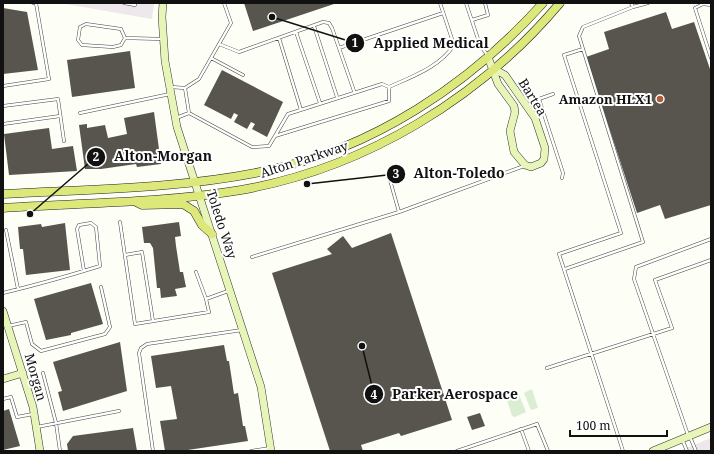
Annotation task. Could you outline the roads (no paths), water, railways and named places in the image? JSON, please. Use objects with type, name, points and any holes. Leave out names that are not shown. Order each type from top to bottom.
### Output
[{"type":"main road","name":"Alton Parkway","points":[[3,194],[195,182],[267,171],[303,161],[350,143],[419,108],[460,80],[488,57],[543,3]]},
{"type":"main road","name":"Alton Parkway","points":[[3,208],[200,195],[263,185],[309,172],[350,157],[391,138],[428,118],[483,80],[530,37],[560,3]]},
{"type":"main road","points":[[132,200],[142,205],[183,204],[194,211],[202,225],[212,234]]},
{"type":"street","name":"Toledo Way","points":[[163,3],[164,39],[169,90],[175,118],[261,387],[271,450]]},
{"type":"street","name":"Bartea","points":[[488,57],[494,69],[498,84],[514,106],[515,112],[511,127],[510,139],[514,152],[525,165],[531,167],[541,163],[544,159],[544,148],[530,110],[506,75],[494,69]]},
{"type":"street","name":"Morgan","points":[[3,311],[23,373],[34,414],[40,451]]},
{"type":"street","points":[[3,379],[23,373]]},
{"type":"street","points":[[653,451],[711,427]]},
{"type":"lane","points":[[3,86],[49,79],[36,3],[33,3]]},
{"type":"lane","points":[[124,3],[135,3]]},
{"type":"lane","points":[[80,113],[169,90],[185,88],[199,79],[231,24],[224,3]]},
{"type":"lane","points":[[388,87],[425,70],[450,52],[454,45],[440,3]]},
{"type":"lane","name":"Bartea","points":[[466,3],[480,45],[488,57]]},
{"type":"lane","points":[[472,20],[488,15],[485,3]]},
{"type":"lane","points":[[632,3],[633,7]]},
{"type":"lane","points":[[565,269],[643,242],[579,36],[583,27],[633,7],[648,3]]},
{"type":"lane","points":[[711,5],[703,4],[695,8],[711,58]]},
{"type":"lane","points":[[339,48],[443,13]]},
{"type":"lane","points":[[219,44],[238,52],[323,22],[329,23],[354,91]]},
{"type":"lane","points":[[86,24],[121,29],[124,38],[121,46],[114,47],[82,45],[78,40],[80,27],[86,24]]},
{"type":"lane","points":[[314,26],[337,97]]},
{"type":"lane","points":[[296,32],[320,103]]},
{"type":"lane","points":[[124,38],[150,37],[164,39]]},
{"type":"lane","points":[[278,38],[301,110]]},
{"type":"lane","points":[[583,49],[564,55],[621,233],[559,254],[623,451]]},
{"type":"lane","points":[[211,58],[243,75]]},
{"type":"lane","points":[[175,118],[189,113],[252,147],[270,146],[288,114],[354,91],[382,84],[388,87]]},
{"type":"lane","points":[[275,136],[389,101],[388,87]]},
{"type":"lane","points":[[185,88],[189,113]]},
{"type":"lane","points":[[553,94],[539,99],[563,173],[562,178]]},
{"type":"lane","points":[[3,106],[58,99],[64,141]]},
{"type":"lane","points":[[3,124],[60,116]]},
{"type":"lane","points":[[252,258],[400,212],[525,165]]},
{"type":"lane","points":[[388,174],[400,212]]},
{"type":"lane","points":[[120,222],[135,324],[209,312],[196,272]]},
{"type":"lane","points":[[3,293],[84,271],[100,266],[96,227],[90,223],[79,225],[77,229],[84,271]]},
{"type":"lane","points":[[6,230],[18,289]]},
{"type":"lane","points":[[696,451],[687,437],[654,334],[634,279],[636,267],[711,239]]},
{"type":"lane","points":[[125,254],[142,252],[153,321]]},
{"type":"lane","points":[[547,368],[672,328],[655,280],[711,260]]},
{"type":"lane","points":[[8,326],[26,322],[32,344],[41,351],[105,334],[110,327],[101,288]]},
{"type":"lane","points":[[206,299],[230,290]]},
{"type":"lane","points":[[153,451],[139,353],[141,348],[147,344],[243,330]]},
{"type":"lane","points":[[43,373],[56,424],[60,451]]},
{"type":"lane","points":[[3,399],[11,397],[17,417],[34,414]]},
{"type":"lane","points":[[36,427],[119,411]]},
{"type":"lane","points":[[457,451],[538,424],[548,451]]},
{"type":"lane","points":[[521,430],[529,451]]},
{"type":"lane","points":[[687,437],[687,451]]},
{"type":"lane","points":[[251,451],[271,450]]},
{"type":"place","name":"Applied Medical","points":[[272,17]]},
{"type":"place","name":"Amazon HLX1","points":[[660,99]]},
{"type":"place","name":"Alton-Toledo","points":[[307,184]]},
{"type":"place","name":"Alton-Morgan","points":[[30,214]]},
{"type":"place","name":"Parker Aerospace","points":[[362,346]]}]
